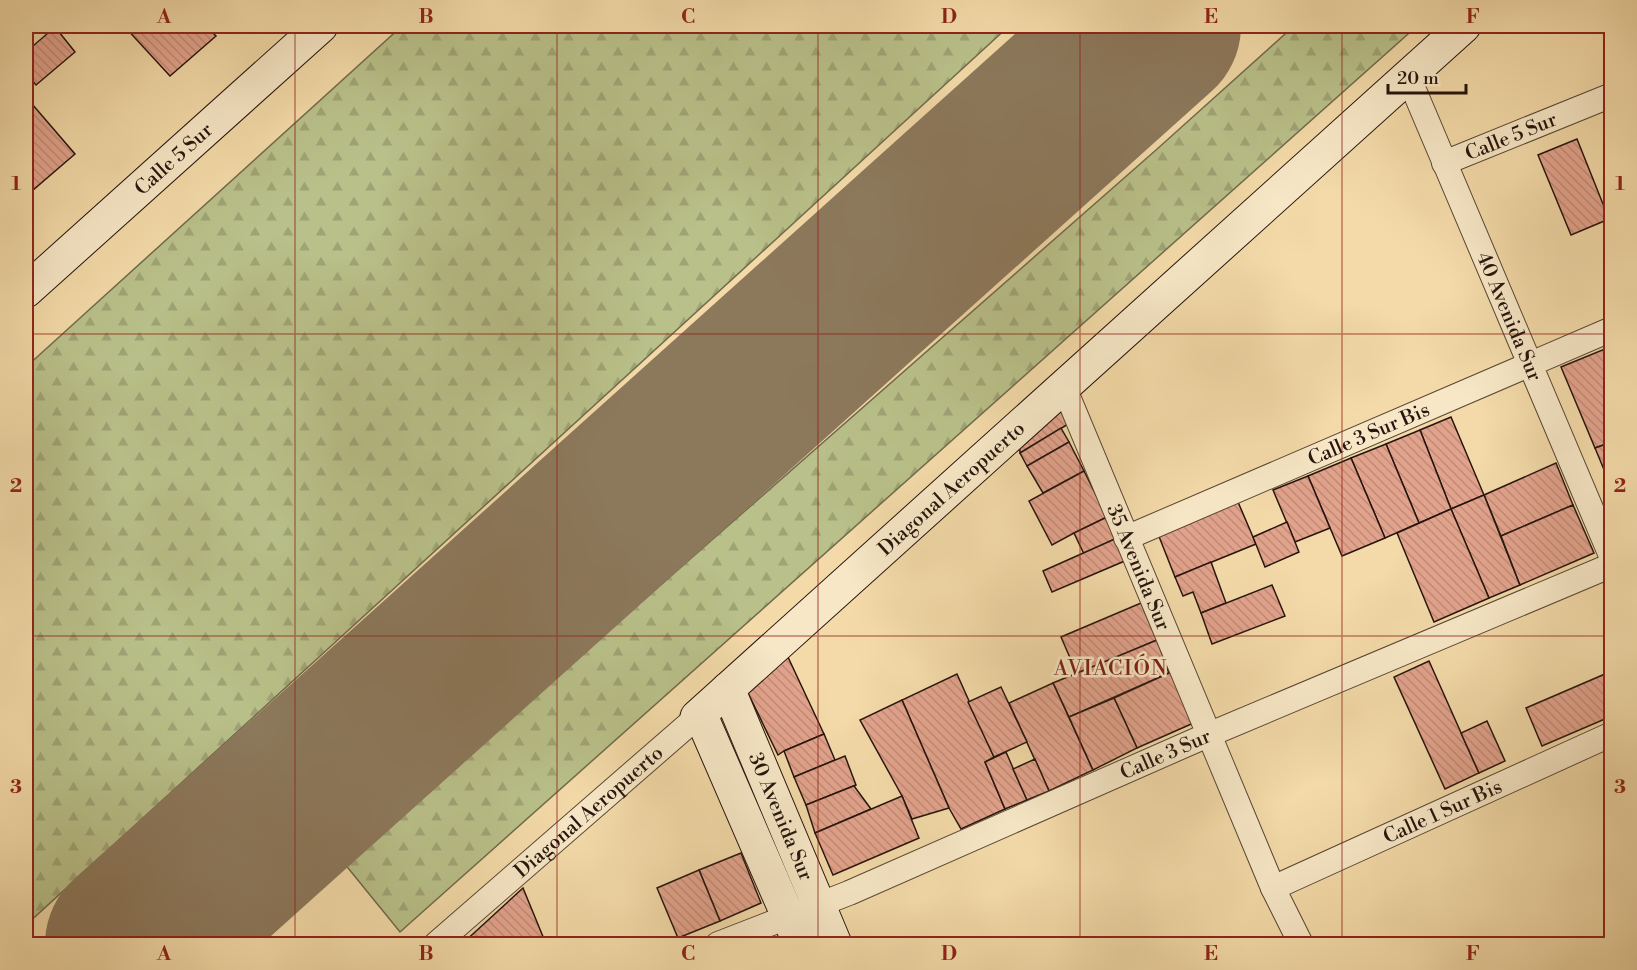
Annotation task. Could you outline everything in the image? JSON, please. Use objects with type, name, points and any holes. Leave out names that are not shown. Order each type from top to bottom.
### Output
[{"type":"street","name":"Calle 5 Sur","points":[[26,291],[321,26]]},
{"type":"street","name":"Diagonal Aeropuerto","points":[[435,945],[697,717],[1464,26]]},
{"type":"street","name":"40 Avenida Sur","points":[[1408,75],[1611,558]]},
{"type":"street","name":"Calle 5 Sur","points":[[1444,163],[1611,95]]},
{"type":"street","name":"Calle 3 Sur Bis","points":[[1126,538],[1611,329]]},
{"type":"street","name":"35 Avenida Sur","points":[[1064,387],[1273,888],[1301,945]]},
{"type":"street","name":"Calle 3 Sur","points":[[718,945],[794,931],[818,904],[849,893],[1209,735],[1611,565]]},
{"type":"street","name":"30 Avenida Sur","points":[[728,689],[835,945]]},
{"type":"street","name":"30 Avenida Sur","points":[[697,717],[705,725],[794,931]]},
{"type":"street","name":"Calle 1 Sur Bis","points":[[1273,888],[1611,734]]},
{"type":"green space","points":[[402,26],[1009,26],[26,925],[26,367]]},
{"type":"green space","points":[[1294,26],[1417,26],[400,932],[344,863],[1156,150]]},
{"type":"building","points":[[124,26],[206,26],[216,36],[170,76]]},
{"type":"building","points":[[55,27],[75,52],[36,85],[26,73],[26,52]]},
{"type":"building","points":[[26,97],[75,154],[26,196]]},
{"type":"building","points":[[1577,139],[1609,219],[1571,235],[1538,155]]},
{"type":"building","points":[[1612,346],[1612,442],[1595,448],[1561,367]]},
{"type":"building","points":[[1057,407],[1070,423],[1020,453],[1019,434]]},
{"type":"building","points":[[1451,417],[1484,495],[1451,509],[1420,430]]},
{"type":"building","points":[[1061,428],[1069,442],[1027,466],[1020,453]]},
{"type":"building","points":[[1420,430],[1451,509],[1419,523],[1386,444]]},
{"type":"building","points":[[1069,442],[1084,471],[1043,493],[1027,466]]},
{"type":"building","points":[[1612,442],[1612,489],[1595,448]]},
{"type":"building","points":[[1386,444],[1419,523],[1385,538],[1351,458]]},
{"type":"building","points":[[1351,458],[1385,538],[1342,556],[1308,476]]},
{"type":"building","points":[[1556,463],[1573,505],[1501,536],[1484,495]]},
{"type":"building","points":[[1084,471],[1107,517],[1052,545],[1029,501]]},
{"type":"building","points":[[1308,476],[1330,528],[1295,542],[1273,490]]},
{"type":"building","points":[[1484,495],[1520,585],[1489,598],[1451,509]]},
{"type":"building","points":[[1238,502],[1256,544],[1175,577],[1158,534]]},
{"type":"building","points":[[1573,505],[1594,553],[1520,585],[1501,536]]},
{"type":"building","points":[[1451,509],[1489,598],[1434,622],[1397,533]]},
{"type":"building","points":[[1107,517],[1117,538],[1084,554],[1074,533]]},
{"type":"building","points":[[1287,522],[1299,552],[1265,567],[1253,537]]},
{"type":"building","points":[[1117,538],[1127,560],[1052,592],[1043,571]]},
{"type":"building","points":[[1211,562],[1226,603],[1201,613],[1193,592],[1183,596],[1175,577]]},
{"type":"building","points":[[1272,585],[1285,616],[1212,644],[1201,613]]},
{"type":"building","points":[[1141,603],[1157,640],[1077,674],[1061,637]]},
{"type":"building","points":[[1157,640],[1169,673],[1069,717],[1053,683]]},
{"type":"building","points":[[787,655],[824,734],[778,755],[748,693]]},
{"type":"building","points":[[1429,661],[1479,773],[1445,789],[1394,677]]},
{"type":"building","points":[[1174,669],[1198,721],[1137,748],[1114,698]]},
{"type":"building","points":[[1612,671],[1612,716],[1542,746],[1526,708]]},
{"type":"building","points":[[957,674],[994,757],[985,762],[1005,809],[961,829],[949,808],[902,700]]},
{"type":"building","points":[[1053,683],[1093,770],[1049,791],[1009,703]]},
{"type":"building","points":[[1001,687],[1027,742],[994,757],[968,702]]},
{"type":"building","points":[[1114,698],[1137,748],[1093,770],[1069,717]]},
{"type":"building","points":[[902,700],[949,808],[912,819],[902,796],[860,720]]},
{"type":"building","points":[[1487,721],[1505,761],[1479,773],[1461,733]]},
{"type":"building","points":[[824,734],[835,760],[794,777],[784,751]]},
{"type":"building","points":[[1006,752],[1027,800],[1005,809],[985,762]]},
{"type":"building","points":[[845,756],[856,785],[806,805],[794,777]]},
{"type":"building","points":[[1035,759],[1049,791],[1027,800],[1013,769]]},
{"type":"building","points":[[856,785],[854,786],[871,809],[815,833],[806,805]]},
{"type":"building","points":[[902,796],[919,838],[833,875],[815,833]]},
{"type":"building","points":[[741,853],[761,903],[720,921],[699,870]]},
{"type":"building","points":[[699,870],[720,921],[678,938],[657,888]]},
{"type":"building","points":[[523,888],[546,944],[462,944]]},
{"type":"runway","points":[[132,944],[1154,26]]},
{"type":"district","name":"AVIACIÓN","points":[[1111,668]]}]
